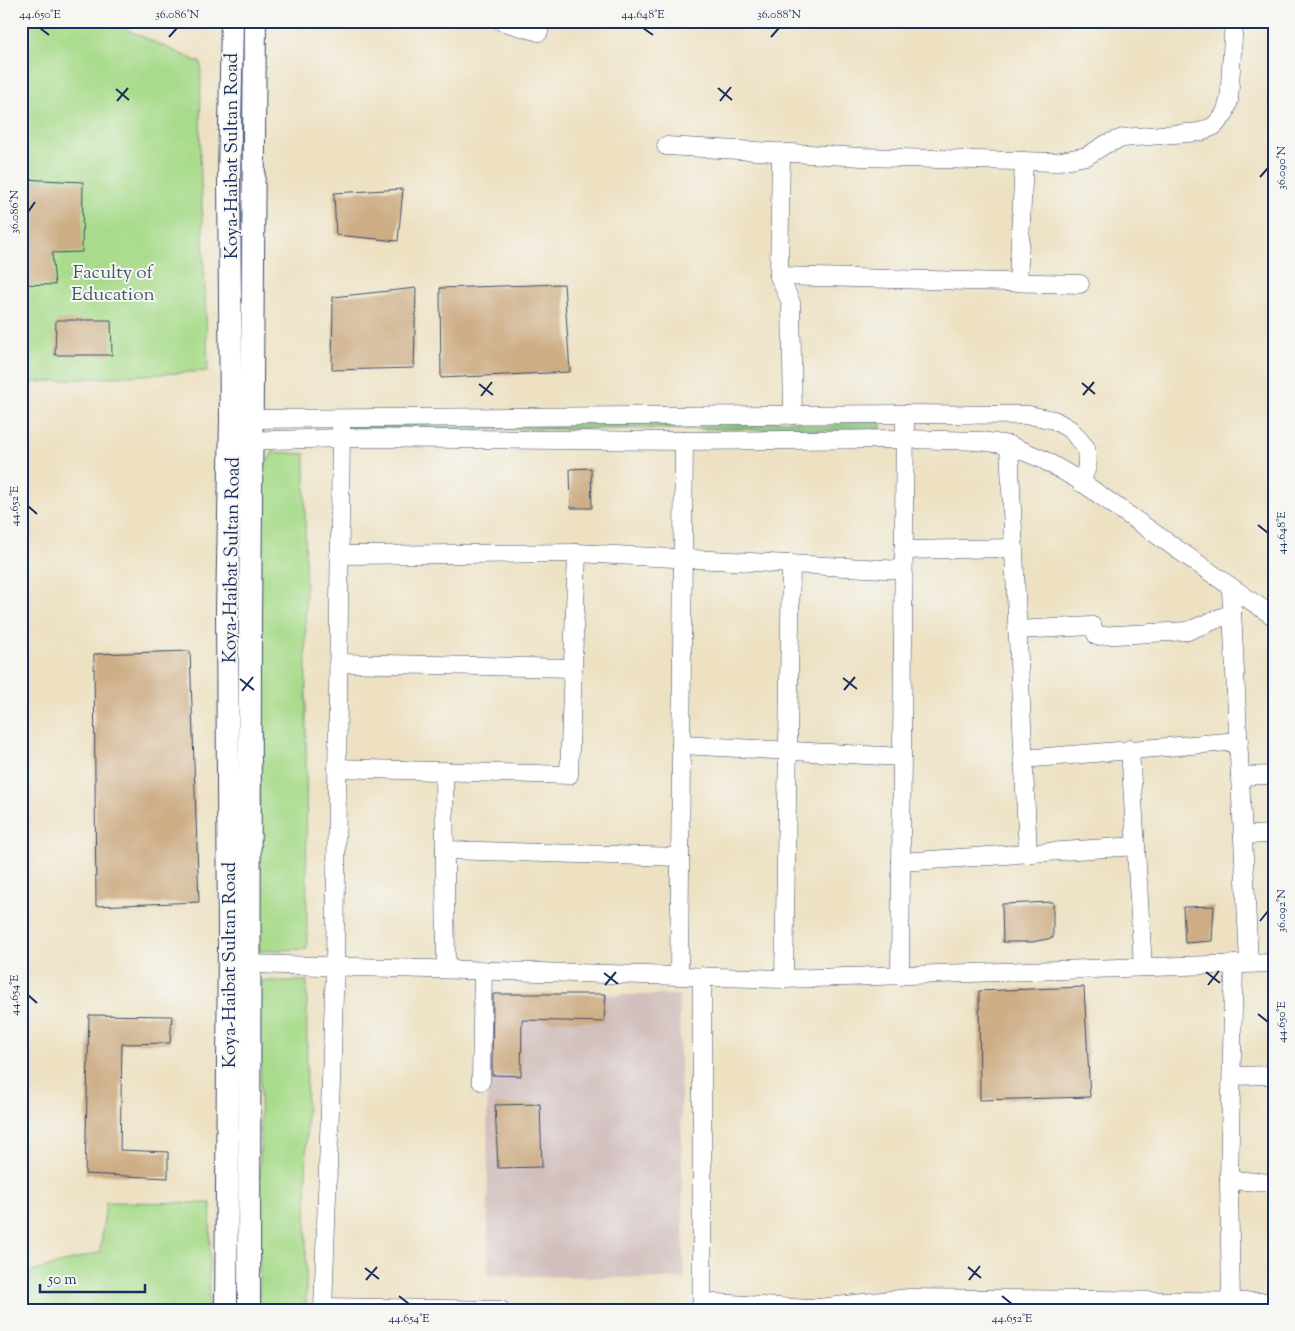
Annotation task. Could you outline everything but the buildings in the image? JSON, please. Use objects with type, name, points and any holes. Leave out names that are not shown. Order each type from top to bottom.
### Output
[{"type":"main road","name":"Koya-Haibat Sultan Road","points":[[232,21],[229,170],[242,430],[249,964],[249,1310]]},
{"type":"main road","name":"Koya-Haibat Sultan Road","points":[[226,1310],[229,905],[227,610],[242,430],[255,21]]},
{"type":"street","points":[[501,21],[539,32]]},
{"type":"street","points":[[666,146],[1024,161],[1077,160],[1123,138],[1200,132],[1214,126],[1224,115],[1229,101],[1234,21]]},
{"type":"street","points":[[781,152],[779,276],[790,303],[793,415]]},
{"type":"street","points":[[1018,282],[1024,161]]},
{"type":"street","points":[[779,276],[1080,284]]},
{"type":"street","points":[[242,430],[341,417],[813,414],[1029,415],[1054,420],[1071,430],[1086,448],[1087,467],[1081,483]]},
{"type":"street","points":[[813,414],[813,439]]},
{"type":"street","points":[[900,976],[905,414]]},
{"type":"street","points":[[341,417],[335,966],[323,1308],[501,1310]]},
{"type":"street","points":[[242,430],[341,438],[684,441],[905,439],[980,440],[1009,445],[1042,460],[1081,483],[1231,589],[1274,617]]},
{"type":"street","points":[[678,975],[684,441]]},
{"type":"street","points":[[1009,445],[1028,854]]},
{"type":"street","points":[[903,550],[1014,548]]},
{"type":"street","points":[[340,555],[577,553],[903,570]]},
{"type":"street","points":[[337,768],[569,776],[577,553]]},
{"type":"street","points":[[784,979],[791,564]]},
{"type":"street","points":[[1231,589],[1243,834],[1242,963],[1232,1076],[1229,1180],[1242,1305]]},
{"type":"street","points":[[1017,630],[1092,626],[1097,636],[1188,631],[1232,613]]},
{"type":"street","points":[[338,663],[573,668]]},
{"type":"street","points":[[1023,759],[1239,741]]},
{"type":"street","points":[[681,745],[902,757]]},
{"type":"street","points":[[1130,749],[1143,968]]},
{"type":"street","points":[[444,772],[446,968]]},
{"type":"street","points":[[1240,776],[1274,775]]},
{"type":"street","points":[[1243,834],[1274,834]]},
{"type":"street","points":[[901,862],[1136,846]]},
{"type":"street","points":[[445,850],[680,857]]},
{"type":"street","points":[[249,964],[446,968],[784,979],[1274,963]]},
{"type":"street","points":[[481,1081],[483,970]]},
{"type":"street","points":[[702,976],[700,1306],[809,1310],[909,1304],[1242,1305],[1274,1302]]},
{"type":"street","points":[[1232,1076],[1274,1076]]},
{"type":"street","points":[[1229,1180],[1274,1183]]},
{"type":"shaded area","points":[[487,994],[679,995],[684,1279],[488,1275]]},
{"type":"green space","name":"Faculty of Education","points":[[21,21],[108,21],[201,63],[200,153],[208,371],[21,383]]},
{"type":"green space","points":[[345,420],[881,421],[881,432],[708,429],[344,429]]},
{"type":"green space","points":[[273,452],[305,454],[307,949],[259,951],[260,472]]},
{"type":"green space","points":[[261,981],[307,981],[306,1310],[259,1310]]},
{"type":"green space","points":[[106,1202],[211,1203],[208,1310],[21,1310],[21,1275],[100,1252]]}]
